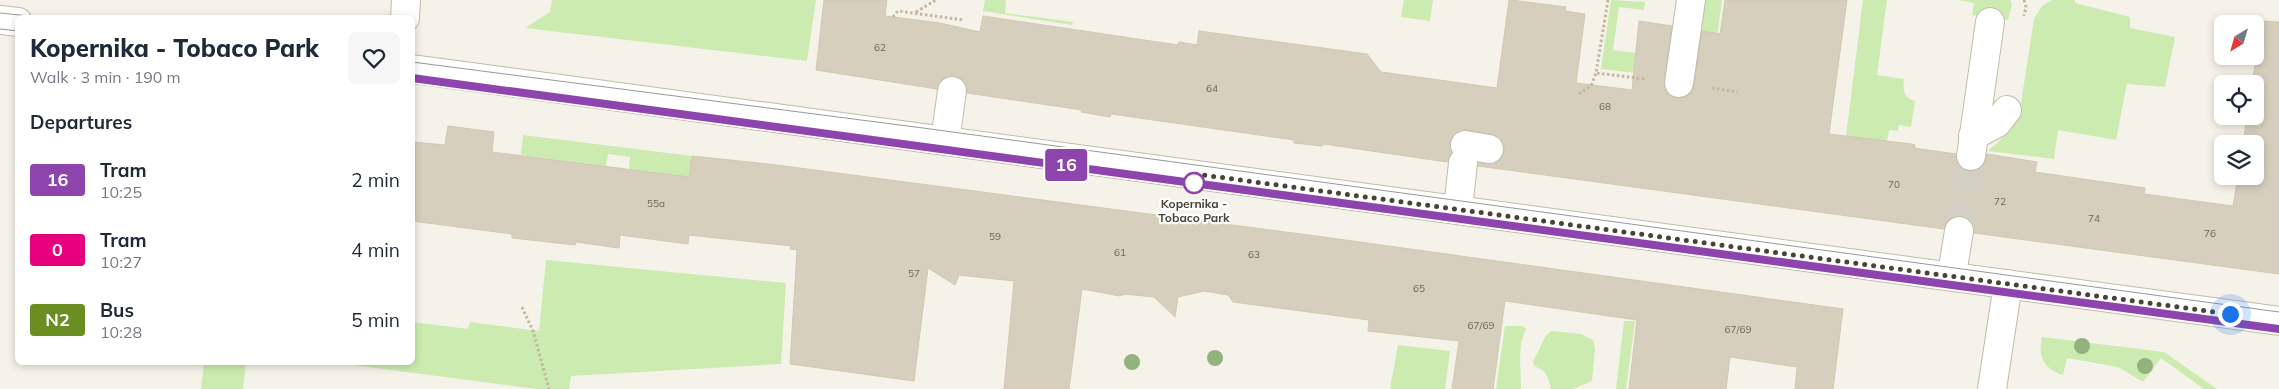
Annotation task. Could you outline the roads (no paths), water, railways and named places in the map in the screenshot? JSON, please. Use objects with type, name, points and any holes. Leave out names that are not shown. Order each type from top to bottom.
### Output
[{"type":"street","points":[[405,15],[406,0]]},
{"type":"street","points":[[1679,83],[1692,0]]},
{"type":"street","points":[[0,20],[15,22]]},
{"type":"street","points":[[1990,22],[1972,146],[1997,123],[2007,110]]},
{"type":"street","points":[[415,70],[1954,276],[2274,324]]},
{"type":"street","points":[[945,141],[952,91]]},
{"type":"street","points":[[1458,209],[1473,152]]},
{"type":"street","points":[[1954,276],[1953,268],[1959,231]]},
{"type":"street","points":[[1999,388],[2008,284]]},
{"type":"tunnel","points":[[1959,231],[1971,156]]},
{"type":"tram line","points":[[0,13],[20,15]]},
{"type":"tram line","points":[[0,29],[15,31]]},
{"type":"tram line","points":[[415,62],[923,128],[2279,312]]},
{"type":"tram line","points":[[415,78],[2279,329]]},
{"type":"tram line","name":"16","points":[[415,78],[2279,329]]},
{"type":"place","name":"Kopernika - Tobaco Park","points":[[1194,183]]}]
